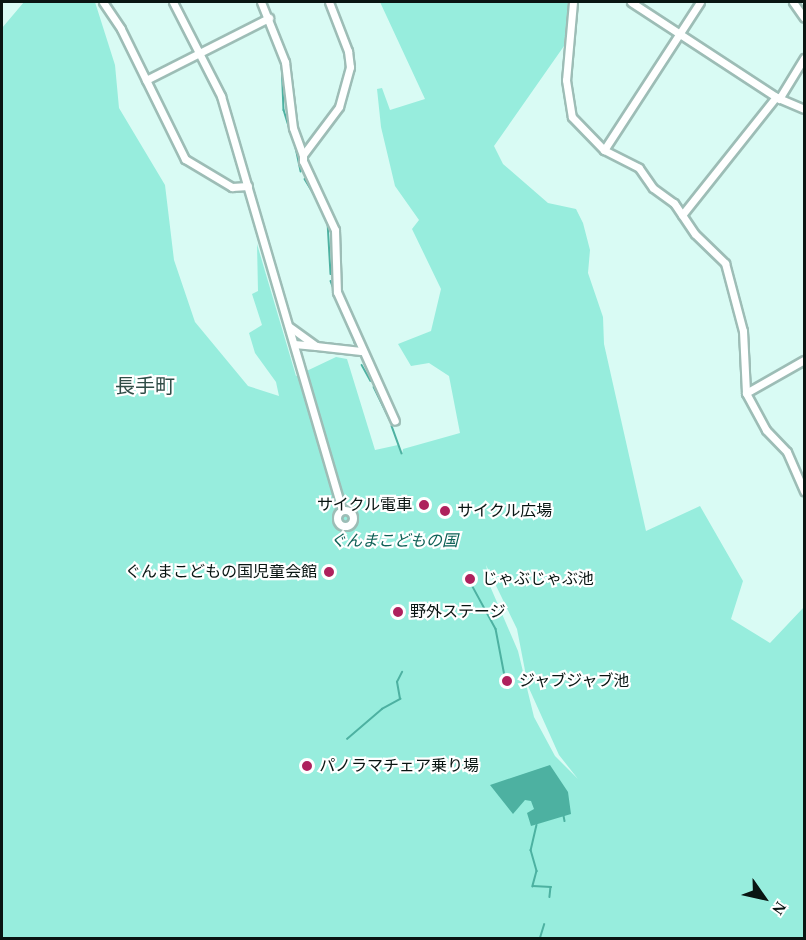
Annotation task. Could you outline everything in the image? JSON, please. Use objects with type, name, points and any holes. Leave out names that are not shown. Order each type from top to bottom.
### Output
[{"type":"street","points":[[103,2],[122,29],[185,159],[232,187],[248,186]]},
{"type":"street","points":[[173,2],[202,52],[222,96],[342,510]]},
{"type":"street","points":[[261,2],[285,62],[293,128],[303,155],[306,173],[331,216],[336,235],[336,287],[361,351],[395,421]]},
{"type":"street","points":[[303,155],[339,107],[350,67],[348,51],[329,2]]},
{"type":"street","points":[[573,2],[567,105],[575,122],[604,150],[639,168],[727,267],[742,331],[746,393],[760,422],[788,452],[804,491]]},
{"type":"street","points":[[631,2],[777,98],[804,109]]},
{"type":"street","points":[[604,150],[700,2]]},
{"type":"street","points":[[793,2],[804,18]]},
{"type":"street","points":[[146,81],[269,18]]},
{"type":"street","points":[[682,215],[777,98],[804,58]]},
{"type":"street","points":[[288,325],[316,346]]},
{"type":"street","points":[[294,344],[361,351]]},
{"type":"street","points":[[746,393],[804,360]]},
{"type":"green space","name":"ぐんまこどもの国","points":[[24,2],[95,2],[115,65],[119,108],[165,185],[174,260],[195,322],[248,386],[279,396],[276,382],[255,353],[249,333],[262,325],[252,294],[258,291],[257,244],[296,376],[336,357],[347,359],[375,450],[398,445],[402,454],[403,449],[460,433],[449,376],[429,363],[411,366],[398,344],[431,331],[441,289],[412,229],[419,220],[395,186],[381,127],[377,89],[382,88],[390,110],[425,99],[380,2],[568,2],[564,46],[494,146],[503,164],[548,203],[576,209],[583,223],[590,250],[588,273],[603,317],[604,344],[646,531],[700,506],[743,581],[731,619],[770,643],[804,607],[804,938],[2,938],[2,28]],"holes":[[[486,565],[517,629],[528,686],[559,755],[578,779],[555,756],[534,717],[518,651],[490,586]]]},
{"type":"shaded area","points":[[550,765],[568,792],[571,814],[531,826],[527,813],[534,809],[531,801],[525,800],[513,814],[490,785]]},
{"type":"waterway","points":[[282,61],[284,110],[291,133]]},
{"type":"waterway","points":[[295,143],[301,171]]},
{"type":"waterway","points":[[305,179],[317,199]]},
{"type":"waterway","points":[[328,222],[331,274]]},
{"type":"waterway","points":[[331,281],[342,312]]},
{"type":"waterway","points":[[352,332],[355,343]]},
{"type":"waterway","points":[[362,365],[371,381]]},
{"type":"waterway","points":[[374,387],[390,420]]},
{"type":"waterway","points":[[392,426],[402,453]]},
{"type":"waterway","points":[[472,585],[496,629],[505,676]]},
{"type":"waterway","points":[[347,739],[382,709],[400,699],[397,682],[402,672]]},
{"type":"waterway","points":[[564,816],[565,821]]},
{"type":"waterway","points":[[537,825],[531,850],[537,871],[533,886],[551,887],[550,897]]},
{"type":"waterway","points":[[540,938],[544,925]]},
{"type":"place","name":"サイクル電車","points":[[424,505]]},
{"type":"place","name":"サイクル広場","points":[[445,511]]},
{"type":"place","name":"ぐんまこどもの国児童会館","points":[[329,572]]},
{"type":"place","name":"じゃぶじゃぶ池","points":[[470,579]]},
{"type":"place","name":"野外ステージ","points":[[398,612]]},
{"type":"place","name":"ジャブジャブ池","points":[[507,681]]},
{"type":"place","name":"パノラマチェア乗り場","points":[[307,766]]},
{"type":"district","name":"長手町","points":[[145,386]]}]
